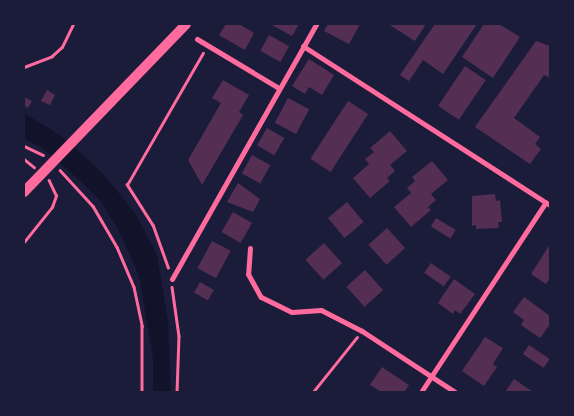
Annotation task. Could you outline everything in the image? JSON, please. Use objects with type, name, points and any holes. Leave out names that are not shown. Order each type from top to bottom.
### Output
[{"type":"main road","points":[[24,192],[42,177],[186,24]]},
{"type":"street","points":[[172,279],[316,24]]},
{"type":"street","points":[[197,39],[279,88]]},
{"type":"street","points":[[303,46],[548,203],[420,392]]},
{"type":"street","points":[[250,248],[248,274],[261,297],[292,312],[321,310],[362,331],[454,392]]},
{"type":"path","points":[[24,67],[52,56],[62,47],[73,24]]},
{"type":"path","points":[[177,392],[179,336],[172,279],[153,226],[127,185],[207,45]]},
{"type":"path","points":[[24,146],[50,160]]},
{"type":"path","points":[[24,159],[53,185],[56,196],[52,207],[24,242]]},
{"type":"path","points":[[55,166],[93,206],[117,247],[134,287],[142,326],[142,392]]},
{"type":"path","points":[[313,392],[362,331]]},
{"type":"shaded area","points":[[24,113],[61,136],[83,155],[106,177],[136,215],[157,255],[168,321],[171,392],[153,392],[153,359],[139,275],[118,229],[99,199],[41,147],[24,139]]},
{"type":"building","points":[[226,24],[239,24],[254,33],[245,50],[219,35]]},
{"type":"building","points":[[270,24],[299,24],[292,36]]},
{"type":"building","points":[[328,24],[360,24],[349,44],[324,31]]},
{"type":"building","points":[[388,24],[426,24],[415,41]]},
{"type":"building","points":[[435,24],[477,24],[443,74],[423,60],[409,81],[400,75]]},
{"type":"building","points":[[484,24],[499,24],[520,37],[493,78],[462,57]]},
{"type":"building","points":[[269,35],[289,46],[280,62],[260,51]]},
{"type":"building","points":[[536,41],[550,46],[550,78],[544,75],[514,118],[540,137],[535,144],[541,149],[530,164],[475,127]]},
{"type":"building","points":[[309,59],[334,75],[322,95],[309,87],[305,94],[292,86]]},
{"type":"building","points":[[465,66],[486,80],[459,120],[438,106]]},
{"type":"building","points":[[223,80],[249,95],[239,112],[243,115],[202,185],[188,160],[221,103],[212,98]]},
{"type":"building","points":[[47,90],[55,95],[50,105],[41,101]]},
{"type":"building","points":[[24,97],[32,101],[28,108],[24,106]]},
{"type":"building","points":[[288,98],[309,109],[296,134],[275,123]]},
{"type":"building","points":[[348,101],[368,114],[331,172],[310,159]]},
{"type":"building","points":[[267,128],[284,138],[274,155],[257,145]]},
{"type":"building","points":[[390,131],[407,151],[390,165],[395,171],[387,178],[390,181],[370,198],[353,178],[369,164],[365,159],[374,152],[370,148]]},
{"type":"building","points":[[252,155],[270,165],[260,184],[242,173]]},
{"type":"building","points":[[432,161],[448,180],[431,194],[436,200],[428,207],[431,210],[411,227],[394,207],[411,193],[407,188],[415,181],[412,177]]},
{"type":"building","points":[[238,183],[260,199],[253,212],[227,202]]},
{"type":"building","points":[[495,194],[496,201],[500,200],[502,222],[498,222],[499,228],[476,229],[476,225],[472,226],[472,196]]},
{"type":"building","points":[[347,202],[364,222],[345,238],[328,218]]},
{"type":"building","points":[[233,212],[252,223],[241,243],[222,232]]},
{"type":"building","points":[[436,218],[456,230],[451,238],[431,227]]},
{"type":"building","points":[[387,228],[405,248],[386,265],[368,245]]},
{"type":"building","points":[[212,241],[231,251],[216,278],[197,268]]},
{"type":"building","points":[[324,243],[342,263],[323,280],[305,260]]},
{"type":"building","points":[[550,244],[550,278],[546,284],[531,274]]},
{"type":"building","points":[[431,263],[451,277],[444,287],[424,273]]},
{"type":"building","points":[[365,270],[383,290],[364,307],[346,287]]},
{"type":"building","points":[[454,279],[475,294],[460,314],[455,310],[453,314],[438,303]]},
{"type":"building","points":[[200,282],[214,290],[208,300],[194,292]]},
{"type":"building","points":[[524,297],[550,316],[550,324],[540,338],[521,325],[524,320],[513,312]]},
{"type":"building","points":[[485,337],[503,348],[493,364],[497,367],[484,386],[462,371]]},
{"type":"building","points":[[529,345],[550,359],[544,368],[523,354]]},
{"type":"building","points":[[382,367],[409,385],[404,392],[381,392],[370,385]]},
{"type":"building","points":[[514,379],[533,392],[505,392]]}]
